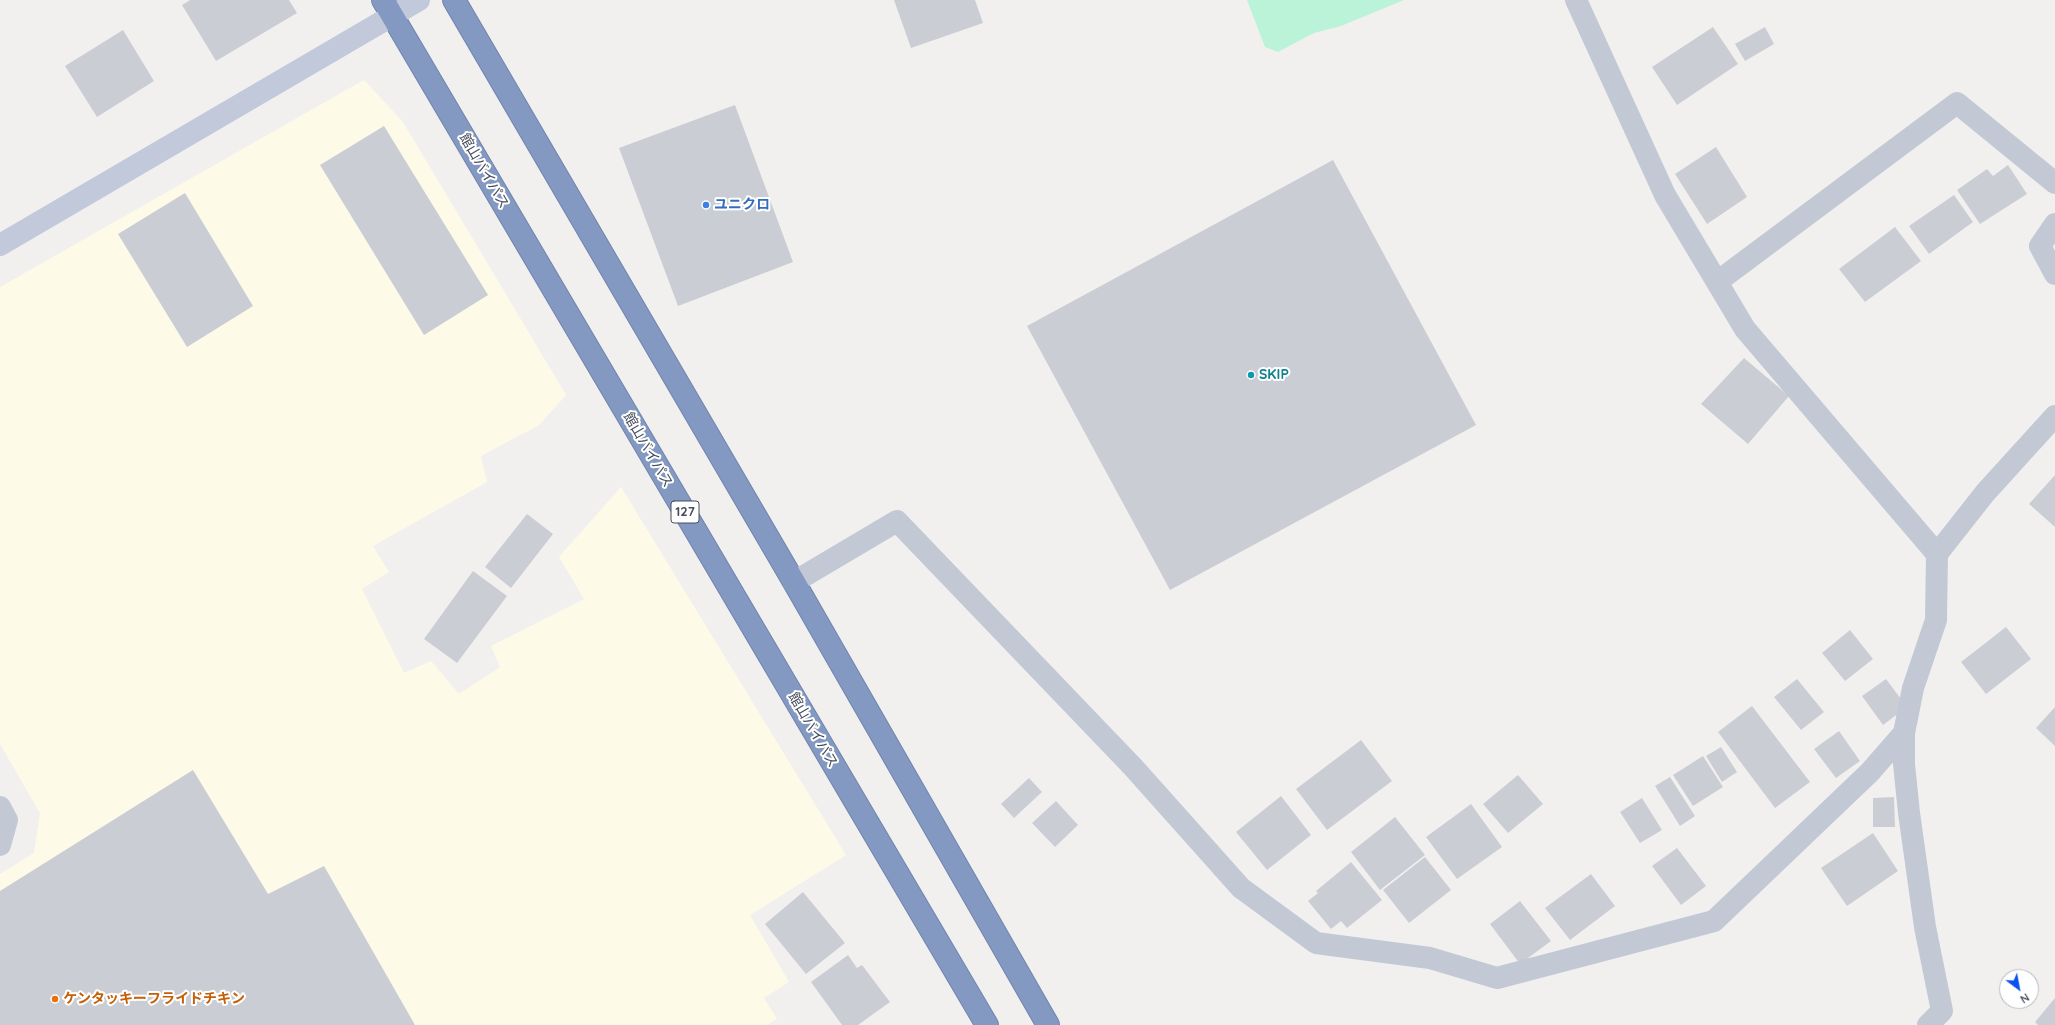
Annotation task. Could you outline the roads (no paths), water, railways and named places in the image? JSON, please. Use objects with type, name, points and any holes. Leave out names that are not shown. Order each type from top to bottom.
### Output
[{"type":"highway","points":[[454,0],[794,582],[1048,1025]]},
{"type":"highway","name":"館山バイパス","points":[[388,8],[987,1025]]},
{"type":"street","points":[[0,245],[197,128],[388,8],[419,0]]},
{"type":"street","points":[[1576,0],[1666,195],[1745,329],[1937,554]]},
{"type":"street","points":[[1717,282],[1957,103],[2055,183]]},
{"type":"street","points":[[2055,224],[2040,246],[2055,274]]},
{"type":"street","points":[[1928,1025],[1942,1011],[1925,927],[1909,813],[1904,764],[1904,733],[1914,688],[1936,620],[1937,554],[1985,492],[2055,416]]},
{"type":"street","points":[[794,582],[897,521],[1133,767],[1240,888],[1316,943],[1430,958],[1497,978],[1714,921],[1870,772],[1904,733]]},
{"type":"street","points":[[0,807],[7,820],[0,845]]},
{"type":"place","name":"ユニクロ","points":[[706,205]]},
{"type":"place","name":"SKIP","points":[[1251,375]]},
{"type":"place","name":"ケンタッキーフライドチキン","points":[[55,999]]}]
